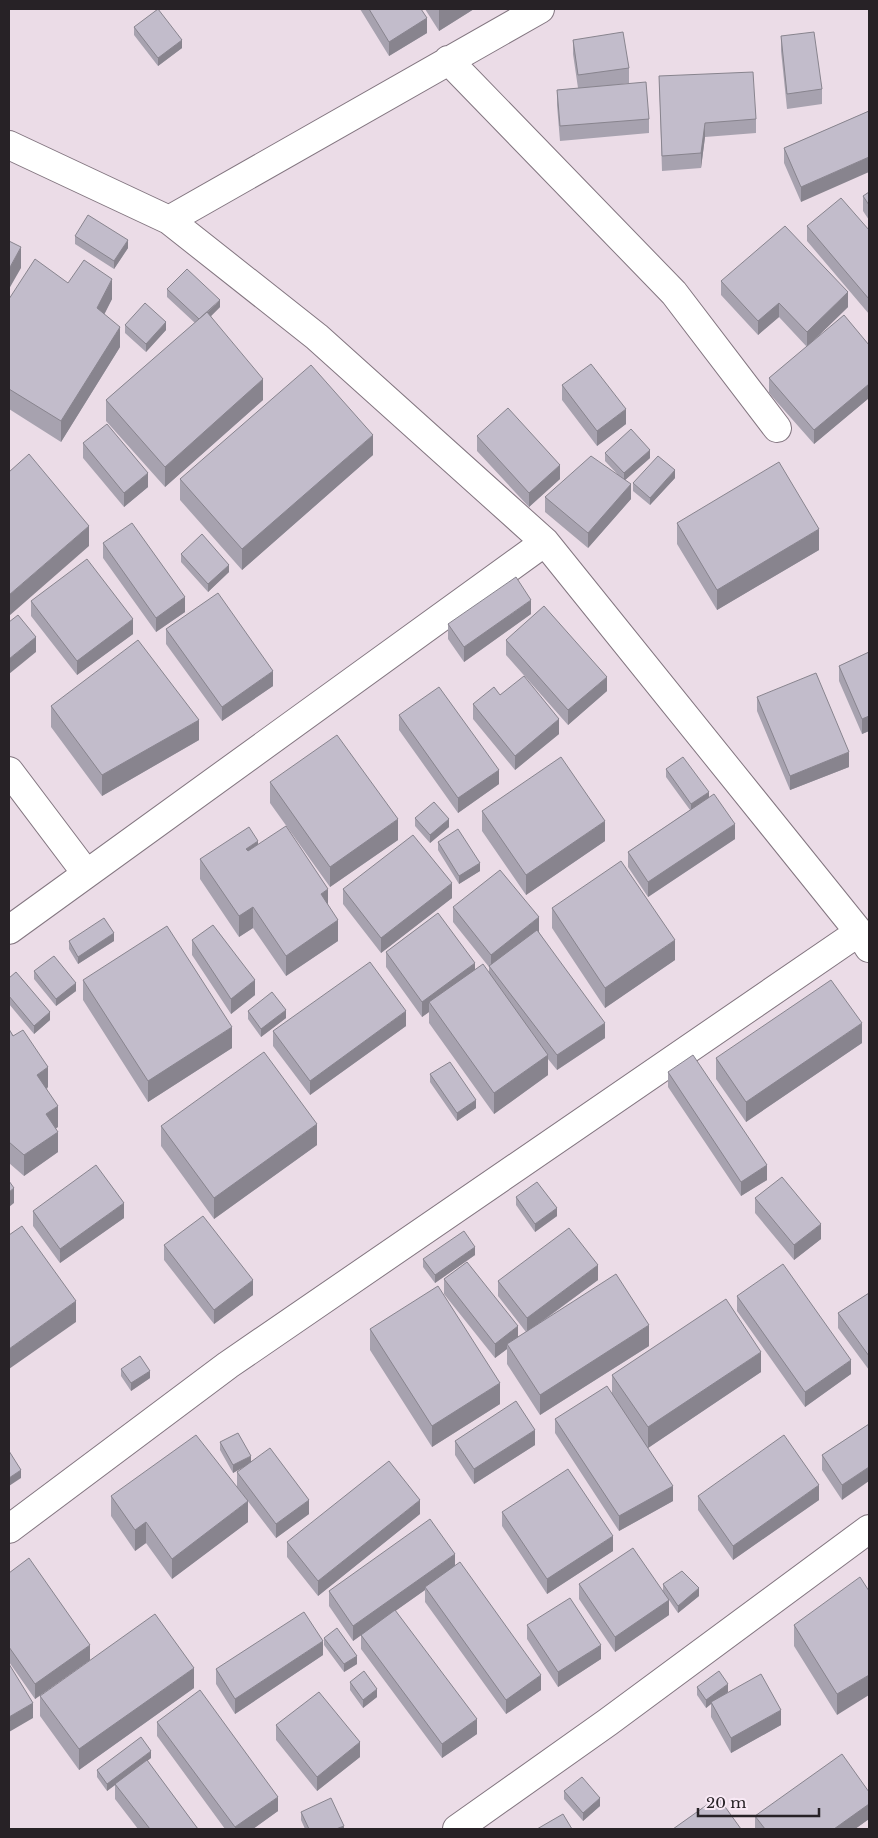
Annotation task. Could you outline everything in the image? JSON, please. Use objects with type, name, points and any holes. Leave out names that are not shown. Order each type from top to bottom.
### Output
[{"type":"street","points":[[169,220],[540,9]]},
{"type":"street","points":[[448,60],[674,293],[777,428]]},
{"type":"street","points":[[9,145],[169,220],[317,338],[545,542],[864,940],[228,1365],[9,1528]]},
{"type":"street","points":[[9,930],[545,542]]},
{"type":"street","points":[[9,771],[86,873]]},
{"type":"street","points":[[457,1829],[608,1722],[869,1529]]},
{"type":"building","points":[[158,9],[182,40],[158,58],[134,27]]},
{"type":"building","points":[[369,9],[421,9],[427,18],[389,42]]},
{"type":"building","points":[[623,32],[629,68],[578,75],[573,40]]},
{"type":"building","points":[[814,32],[822,89],[787,94],[781,36]]},
{"type":"building","points":[[753,72],[756,119],[705,123],[701,153],[662,156],[659,76]]},
{"type":"building","points":[[646,82],[649,119],[560,126],[557,90]]},
{"type":"building","points":[[869,111],[869,157],[801,187],[784,148]]},
{"type":"building","points":[[869,192],[869,205],[863,196]]},
{"type":"building","points":[[841,198],[869,230],[869,299],[807,226]]},
{"type":"building","points":[[88,215],[128,240],[114,261],[75,236]]},
{"type":"building","points":[[785,226],[848,292],[807,332],[779,303],[758,321],[721,281]]},
{"type":"building","points":[[9,241],[21,247],[9,269]]},
{"type":"building","points":[[35,259],[68,283],[84,260],[112,279],[97,308],[120,327],[61,421],[9,389],[9,299]]},
{"type":"building","points":[[187,269],[220,300],[199,319],[167,289]]},
{"type":"building","points":[[145,303],[166,322],[146,344],[125,325]]},
{"type":"building","points":[[207,312],[263,379],[165,467],[106,400]]},
{"type":"building","points":[[844,315],[869,345],[869,384],[814,430],[769,378]]},
{"type":"building","points":[[591,364],[626,409],[597,431],[562,385]]},
{"type":"building","points":[[311,365],[373,435],[242,549],[180,479]]},
{"type":"building","points":[[508,408],[560,465],[529,493],[477,436]]},
{"type":"building","points":[[107,424],[148,473],[124,493],[83,443]]},
{"type":"building","points":[[631,429],[650,450],[624,473],[605,453]]},
{"type":"building","points":[[29,454],[89,526],[9,595],[9,472]]},
{"type":"building","points":[[591,456],[631,484],[588,533],[545,497]]},
{"type":"building","points":[[658,456],[675,470],[650,498],[633,483]]},
{"type":"building","points":[[779,462],[819,529],[717,590],[677,523]]},
{"type":"building","points":[[132,523],[185,597],[156,618],[103,543]]},
{"type":"building","points":[[202,534],[229,565],[208,584],[181,554]]},
{"type":"building","points":[[87,559],[133,619],[77,661],[31,601]]},
{"type":"building","points":[[516,577],[531,600],[464,647],[448,624]]},
{"type":"building","points":[[218,593],[273,671],[222,707],[166,629]]},
{"type":"building","points":[[544,606],[607,677],[568,710],[506,640]]},
{"type":"building","points":[[18,615],[36,637],[9,659],[9,622]]},
{"type":"building","points":[[138,640],[199,720],[102,775],[51,706]]},
{"type":"building","points":[[869,652],[869,716],[862,719],[839,666]]},
{"type":"building","points":[[816,673],[849,752],[790,776],[757,697]]},
{"type":"building","points":[[524,676],[559,719],[515,756],[473,704],[494,687],[500,695]]},
{"type":"building","points":[[439,687],[499,770],[458,798],[399,715]]},
{"type":"building","points":[[337,735],[398,819],[330,867],[270,782]]},
{"type":"building","points":[[561,757],[605,821],[526,875],[482,811]]},
{"type":"building","points":[[683,757],[709,792],[691,804],[666,769]]},
{"type":"building","points":[[714,794],[735,824],[648,882],[628,852]]},
{"type":"building","points":[[434,802],[449,819],[430,835],[415,818]]},
{"type":"building","points":[[286,826],[328,889],[321,894],[338,920],[286,956],[253,907],[239,916],[200,859],[249,827],[258,841],[246,849],[248,851]]},
{"type":"building","points":[[458,829],[480,863],[459,876],[438,842]]},
{"type":"building","points":[[413,835],[452,883],[381,938],[343,889]]},
{"type":"building","points":[[621,861],[675,940],[605,988],[552,908]]},
{"type":"building","points":[[500,870],[539,917],[491,955],[453,907]]},
{"type":"building","points":[[438,913],[475,963],[422,1002],[386,952]]},
{"type":"building","points":[[104,918],[114,933],[78,957],[69,941]]},
{"type":"building","points":[[213,925],[255,980],[231,999],[192,940]]},
{"type":"building","points":[[167,926],[232,1027],[148,1081],[83,980]]},
{"type":"building","points":[[537,930],[605,1023],[557,1055],[489,966]]},
{"type":"building","points":[[54,956],[76,983],[56,999],[34,971]]},
{"type":"building","points":[[370,962],[406,1011],[310,1081],[273,1031]]},
{"type":"building","points":[[483,964],[548,1055],[494,1093],[429,1002]]},
{"type":"building","points":[[16,972],[50,1012],[34,1026],[9,996],[9,978]]},
{"type":"building","points":[[831,980],[862,1023],[746,1102],[716,1058]]},
{"type":"building","points":[[272,992],[286,1010],[261,1029],[248,1011]]},
{"type":"building","points":[[9,1029],[13,1036],[23,1030],[48,1067],[37,1075],[58,1106],[46,1114],[58,1132],[24,1155],[9,1142]]},
{"type":"building","points":[[264,1052],[317,1124],[214,1198],[161,1126]]},
{"type":"building","points":[[693,1055],[767,1165],[741,1182],[668,1072]]},
{"type":"building","points":[[450,1062],[476,1100],[457,1113],[430,1074]]},
{"type":"building","points":[[96,1165],[124,1203],[60,1249],[33,1211]]},
{"type":"building","points":[[782,1177],[821,1224],[794,1245],[755,1198]]},
{"type":"building","points":[[9,1181],[14,1188],[9,1192]]},
{"type":"building","points":[[537,1182],[557,1208],[535,1224],[516,1197]]},
{"type":"building","points":[[203,1216],[253,1280],[214,1310],[164,1245]]},
{"type":"building","points":[[22,1226],[76,1301],[9,1349],[9,1235]]},
{"type":"building","points":[[569,1228],[598,1265],[527,1318],[498,1281]]},
{"type":"building","points":[[464,1231],[475,1247],[435,1275],[423,1259]]},
{"type":"building","points":[[467,1262],[518,1326],[495,1344],[444,1279]]},
{"type":"building","points":[[783,1264],[851,1360],[805,1392],[737,1296]]},
{"type":"building","points":[[616,1274],[649,1325],[540,1395],[507,1344]]},
{"type":"building","points":[[438,1286],[500,1383],[432,1426],[370,1329]]},
{"type":"building","points":[[869,1293],[869,1356],[838,1313]]},
{"type":"building","points":[[726,1299],[761,1352],[648,1427],[612,1375]]},
{"type":"building","points":[[140,1356],[150,1371],[131,1383],[121,1369]]},
{"type":"building","points":[[607,1386],[673,1486],[619,1516],[555,1419]]},
{"type":"building","points":[[516,1401],[535,1430],[474,1469],[455,1441]]},
{"type":"building","points":[[869,1424],[869,1467],[842,1485],[822,1455]]},
{"type":"building","points":[[238,1433],[251,1456],[233,1465],[220,1442]]},
{"type":"building","points":[[196,1435],[248,1501],[172,1559],[146,1522],[135,1530],[111,1496]]},
{"type":"building","points":[[784,1435],[819,1485],[733,1546],[698,1496]]},
{"type":"building","points":[[270,1448],[309,1500],[276,1524],[237,1472]]},
{"type":"building","points":[[9,1451],[21,1470],[9,1478]]},
{"type":"building","points":[[389,1461],[420,1500],[318,1581],[287,1542]]},
{"type":"building","points":[[568,1469],[613,1536],[547,1579],[502,1512]]},
{"type":"building","points":[[430,1519],[455,1554],[353,1626],[329,1591]]},
{"type":"building","points":[[633,1548],[669,1600],[615,1637],[579,1584]]},
{"type":"building","points":[[29,1558],[90,1645],[35,1684],[9,1647],[9,1573]]},
{"type":"building","points":[[460,1562],[541,1675],[506,1700],[425,1587]]},
{"type":"building","points":[[682,1571],[699,1588],[678,1606],[663,1584]]},
{"type":"building","points":[[860,1577],[869,1591],[869,1675],[837,1694],[794,1625]]},
{"type":"building","points":[[570,1598],[601,1645],[558,1672],[527,1625]]},
{"type":"building","points":[[395,1610],[477,1719],[442,1744],[361,1635]]},
{"type":"building","points":[[304,1612],[323,1641],[235,1699],[216,1669]]},
{"type":"building","points":[[155,1614],[194,1668],[79,1749],[40,1696]]},
{"type":"building","points":[[337,1628],[357,1656],[344,1664],[324,1638]]},
{"type":"building","points":[[9,1664],[33,1703],[9,1717]]},
{"type":"building","points":[[364,1671],[377,1689],[363,1700],[350,1682]]},
{"type":"building","points":[[719,1671],[728,1684],[706,1700],[697,1687]]},
{"type":"building","points":[[761,1674],[781,1710],[731,1738],[711,1702]]},
{"type":"building","points":[[200,1690],[278,1797],[235,1827],[157,1722]]},
{"type":"building","points":[[319,1692],[360,1742],[317,1777],[276,1725]]},
{"type":"building","points":[[141,1737],[151,1751],[107,1784],[97,1770]]},
{"type":"building","points":[[842,1754],[869,1792],[869,1804],[834,1829],[765,1829],[755,1816]]},
{"type":"building","points":[[147,1760],[198,1829],[150,1829],[115,1784]]},
{"type":"building","points":[[582,1777],[600,1798],[583,1813],[564,1791]]},
{"type":"building","points":[[718,1797],[741,1829],[673,1829]]},
{"type":"building","points":[[331,1798],[344,1826],[336,1829],[309,1829],[301,1812]]},
{"type":"building","points":[[563,1814],[572,1829],[537,1829]]}]
